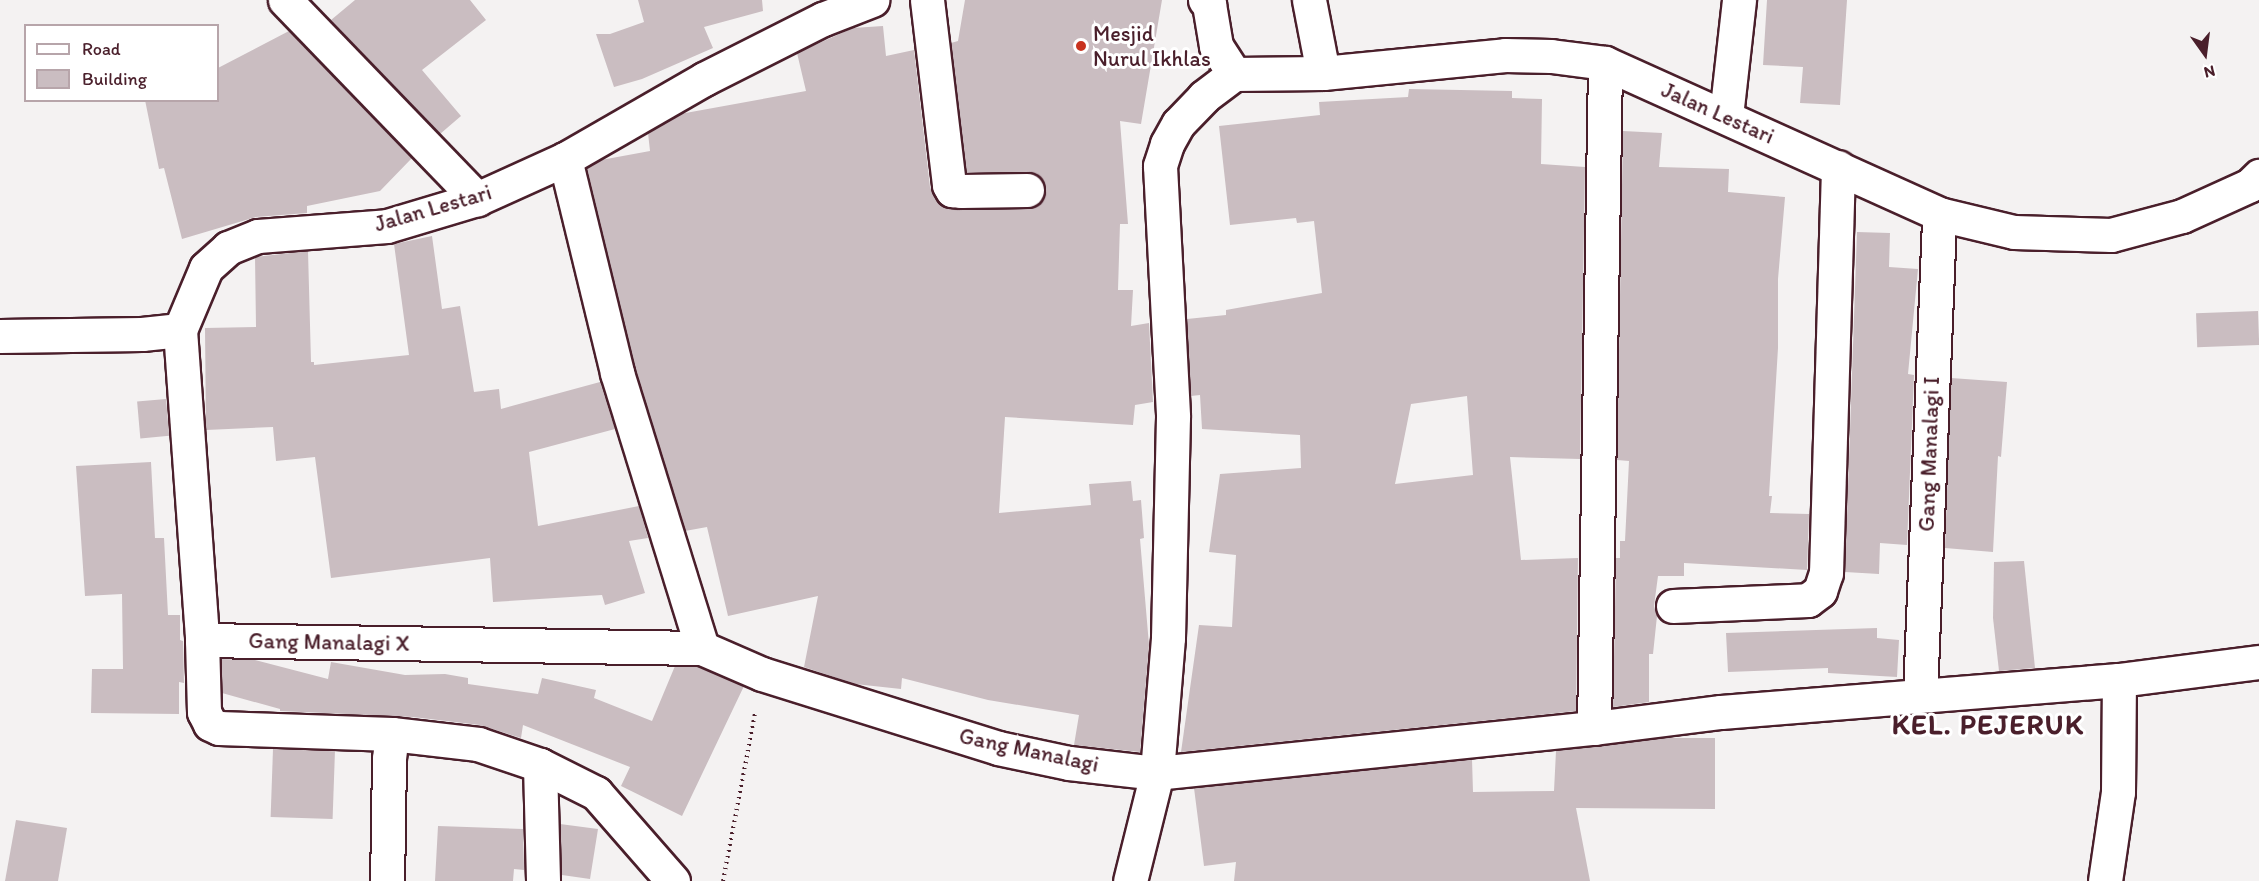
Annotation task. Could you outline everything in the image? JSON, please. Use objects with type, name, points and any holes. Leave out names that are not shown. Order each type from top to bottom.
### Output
[{"type":"street","points":[[285,0],[477,199]]},
{"type":"street","name":"Jalan Lestari","points":[[180,330],[206,268],[228,248],[258,236],[387,226],[477,199],[565,159],[822,9],[872,0]]},
{"type":"street","points":[[927,0],[949,185],[952,190],[961,191],[1027,190]]},
{"type":"street","points":[[1130,881],[1157,773],[1168,638],[1173,417],[1160,166],[1167,144],[1178,124],[1204,97],[1234,74],[1216,46],[1209,4],[1205,0]]},
{"type":"street","points":[[1309,0],[1323,73]]},
{"type":"street","points":[[1726,116],[1739,0]]},
{"type":"street","name":"Jalan Lestari","points":[[1234,74],[1323,73],[1505,55],[1551,56],[1605,63],[1939,214],[2014,232],[2110,235],[2182,216],[2250,184],[2259,176]]},
{"type":"street","points":[[1594,728],[1605,63]]},
{"type":"street","points":[[565,159],[617,373],[702,648]]},
{"type":"street","points":[[1673,606],[1808,600],[1820,591],[1826,573],[1838,167]]},
{"type":"street","name":"Gang Manalagi I","points":[[1920,694],[1939,214]]},
{"type":"street","points":[[0,336],[142,334],[180,330],[202,640],[204,712],[210,724],[230,729],[392,734],[478,744],[540,765],[596,793],[673,881]]},
{"type":"street","name":"Gang Manalagi X","points":[[202,640],[702,648],[762,674]]},
{"type":"street","name":"Gang Manalagi","points":[[762,674],[998,748],[1069,763],[1157,773],[1594,728],[1721,712],[1920,694],[2119,680],[2259,662]]},
{"type":"street","points":[[2104,881],[2118,792],[2119,680]]},
{"type":"street","points":[[387,881],[389,759],[392,734]]},
{"type":"street","points":[[540,765],[543,881]]},
{"type":"path","points":[[723,881],[762,674]]},
{"type":"building","points":[[355,0],[470,0],[486,20],[422,70],[461,116],[440,134],[331,20]]},
{"type":"building","points":[[638,0],[762,0],[763,11],[704,27],[713,48],[642,79],[614,87],[596,34],[610,34],[644,22]]},
{"type":"building","points":[[965,0],[1162,0],[1141,124],[1120,121],[1128,224],[1120,224],[1118,290],[1133,290],[1131,326],[1149,323],[1153,402],[1135,405],[1133,425],[1005,417],[999,513],[1091,505],[1089,484],[1131,481],[1133,501],[1141,500],[1144,538],[1140,539],[1149,645],[1140,752],[1074,745],[1079,715],[988,700],[902,678],[901,689],[855,684],[804,667],[818,596],[728,616],[707,527],[685,531],[635,368],[587,168],[601,160],[650,151],[648,133],[680,114],[806,91],[797,53],[853,28],[883,26],[886,56],[914,50],[930,187],[936,200],[942,206],[959,210],[1036,206],[1044,199],[1046,189],[1043,180],[1036,173],[966,172],[951,43],[958,41]]},
{"type":"building","points":[[1767,0],[1847,0],[1840,105],[1800,103],[1803,67],[1763,65]]},
{"type":"building","points":[[289,31],[412,158],[380,191],[307,206],[307,213],[256,217],[182,239],[164,168],[159,169],[145,102],[219,102],[219,67]]},
{"type":"building","points":[[1409,89],[1512,91],[1512,98],[1542,99],[1541,164],[1585,167],[1580,459],[1510,457],[1521,560],[1578,558],[1576,711],[1181,752],[1199,625],[1232,627],[1236,555],[1209,552],[1220,474],[1301,468],[1300,435],[1202,429],[1200,395],[1191,396],[1187,319],[1226,315],[1226,310],[1322,293],[1314,221],[1297,223],[1296,218],[1230,225],[1219,126],[1320,115],[1319,102],[1408,97]],"holes":[[[1467,396],[1473,475],[1395,484],[1411,404]]]},
{"type":"building","points":[[1623,131],[1662,133],[1659,167],[1729,169],[1728,192],[1785,197],[1778,279],[1778,348],[1769,496],[1772,496],[1770,513],[1809,514],[1807,570],[1684,563],[1684,576],[1658,576],[1654,606],[1657,616],[1653,654],[1649,654],[1649,702],[1613,707],[1616,558],[1620,558],[1620,541],[1625,541],[1629,461],[1617,460]]},
{"type":"building","points":[[1857,232],[1890,233],[1889,267],[1918,269],[1908,374],[1914,375],[1907,545],[1880,543],[1879,574],[1845,572]]},
{"type":"building","points":[[432,236],[442,309],[460,306],[474,392],[499,389],[501,409],[600,382],[615,429],[529,452],[538,526],[639,506],[648,538],[629,541],[645,593],[605,605],[602,595],[493,602],[490,558],[331,578],[315,457],[276,461],[273,427],[206,430],[205,328],[256,327],[255,257],[308,251],[311,362],[314,362],[314,365],[409,355],[394,244]]},
{"type":"building","points":[[2258,311],[2259,345],[2197,347],[2196,313]]},
{"type":"building","points":[[1951,378],[2007,382],[2001,457],[1998,456],[1993,552],[1945,548]]},
{"type":"building","points":[[166,399],[169,436],[140,438],[137,402]]},
{"type":"building","points":[[151,462],[155,538],[164,538],[168,615],[180,615],[180,640],[183,641],[184,683],[179,682],[179,714],[91,713],[92,669],[123,669],[122,594],[85,596],[76,466]]},
{"type":"building","points":[[2024,561],[2035,668],[1999,671],[1993,618],[1994,562]]},
{"type":"building","points":[[1877,628],[1877,638],[1899,640],[1897,677],[1828,673],[1828,668],[1728,672],[1726,633]]},
{"type":"building","points":[[221,659],[255,660],[328,679],[331,662],[405,675],[445,674],[468,678],[468,684],[538,694],[542,678],[596,690],[594,698],[652,721],[675,666],[698,667],[744,686],[682,816],[621,786],[630,767],[523,725],[521,738],[480,725],[413,717],[280,711],[280,709],[222,693]]},
{"type":"building","points":[[1663,738],[1715,738],[1715,809],[1576,808],[1590,881],[1234,881],[1236,862],[1204,866],[1194,788],[1472,759],[1473,792],[1554,791],[1556,751]]},
{"type":"building","points":[[273,749],[335,751],[333,819],[271,817]]},
{"type":"building","points":[[16,820],[67,828],[58,881],[5,881]]},
{"type":"building","points":[[560,824],[598,829],[590,879],[562,875]]},
{"type":"building","points":[[438,826],[523,829],[524,870],[514,869],[513,881],[435,881]]},
{"type":"place","name":"Mesjid Nurul Ikhlas","points":[[1081,46]]},
{"type":"district","name":"KEL. PEJERUK","points":[[1988,724]]}]
